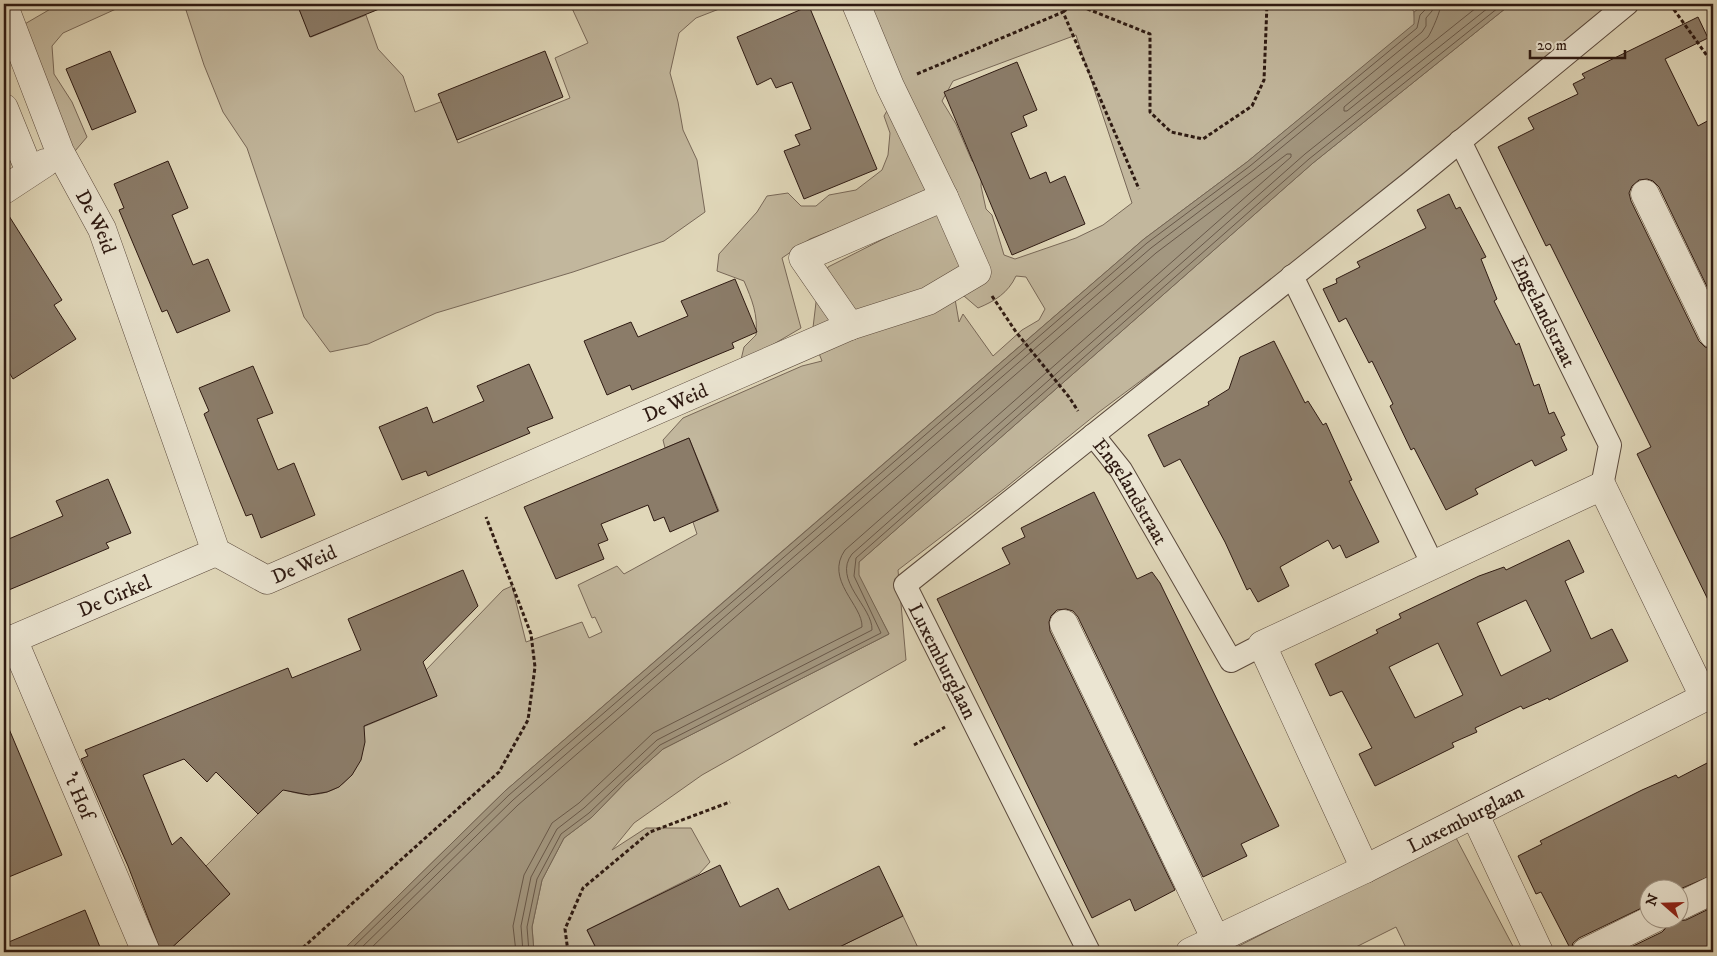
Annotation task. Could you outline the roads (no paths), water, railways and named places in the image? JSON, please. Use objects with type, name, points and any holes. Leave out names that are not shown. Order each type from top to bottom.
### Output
[{"type":"street","points":[[850,326],[803,258],[944,197],[890,86],[856,4]]},
{"type":"street","name":"Engelandstraat","points":[[1460,141],[1610,444],[1602,486],[1231,661],[1121,470],[1093,435],[1460,141],[1627,4]]},
{"type":"street","name":"De Weid","points":[[4,6],[60,152],[102,229],[216,552],[267,580],[850,326],[928,301],[977,272],[944,197]]},
{"type":"street","points":[[4,108],[30,172]]},
{"type":"street","points":[[4,190],[60,152]]},
{"type":"street","points":[[1645,194],[1713,334]]},
{"type":"street","points":[[1292,276],[1433,565]]},
{"type":"street","name":"Luxemburglaan","points":[[1089,952],[905,585],[1093,435]]},
{"type":"street","points":[[1602,486],[1708,695]]},
{"type":"street","name":"De Cirkel","points":[[8,641],[216,552]]},
{"type":"street","points":[[1064,624],[1216,940]]},
{"type":"street","name":"'t Hof","points":[[8,641],[146,952]]},
{"type":"street","points":[[1262,645],[1365,869]]},
{"type":"street","name":"Luxemburglaan","points":[[1190,952],[1474,815],[1708,695]]},
{"type":"street","points":[[1474,815],[1539,952]]},
{"type":"street","points":[[1690,901],[1713,890]]},
{"type":"street","points":[[1586,952],[1640,925]]},
{"type":"water","points":[[1425,4],[1511,4],[1313,163],[859,562],[859,575],[889,634],[663,749],[626,782],[592,817],[564,838],[542,880],[532,927],[534,952],[341,952],[505,791],[1144,239],[1247,162],[1414,24],[1414,12]]}]
